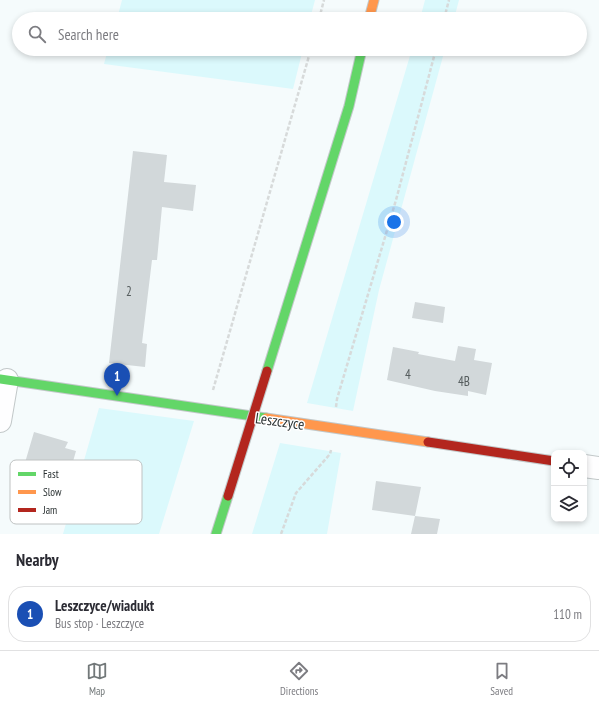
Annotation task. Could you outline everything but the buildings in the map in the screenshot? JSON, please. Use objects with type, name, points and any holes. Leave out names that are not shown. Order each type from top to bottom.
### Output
[{"type":"main road","points":[[371,12],[374,0]]},
{"type":"main road","points":[[216,534],[349,106],[360,56]]},
{"type":"main road","name":"Leszczyce","points":[[4,379],[551,461]]},
{"type":"street","points":[[0,421],[4,379]]},
{"type":"street","points":[[587,466],[599,468]]},
{"type":"path","points":[[321,12],[324,0]]},
{"type":"path","points":[[446,12],[449,0]]},
{"type":"path","points":[[208,410],[309,56]]},
{"type":"path","points":[[281,534],[296,493],[330,454],[335,429],[337,399],[396,200],[434,56]]},
{"type":"shaded area","points":[[122,0],[315,0],[312,12],[119,12]]},
{"type":"shaded area","points":[[425,0],[459,0],[456,12],[422,12]]},
{"type":"shaded area","points":[[106,56],[301,56],[293,89],[104,64]]},
{"type":"shaded area","points":[[410,56],[443,56],[379,290],[353,411],[307,403]]},
{"type":"shaded area","points":[[99,408],[194,421],[159,534],[63,534],[66,524],[142,524],[142,460],[84,460]]},
{"type":"shaded area","points":[[280,443],[341,453],[327,534],[252,534]]},
{"type":"traffic: fast","points":[[267,371],[349,106],[360,56]]},
{"type":"traffic: fast","points":[[0,379],[266,418]]},
{"type":"traffic: fast","points":[[216,534],[228,496]]},
{"type":"traffic: slow","points":[[371,12],[374,0]]},
{"type":"traffic: slow","points":[[266,418],[428,442]]},
{"type":"traffic: jam","points":[[228,496],[267,371]]},
{"type":"traffic: jam","points":[[428,442],[551,461]]},
{"type":"place","name":"Leszczyce/wiadukt","points":[[117,396]]}]
